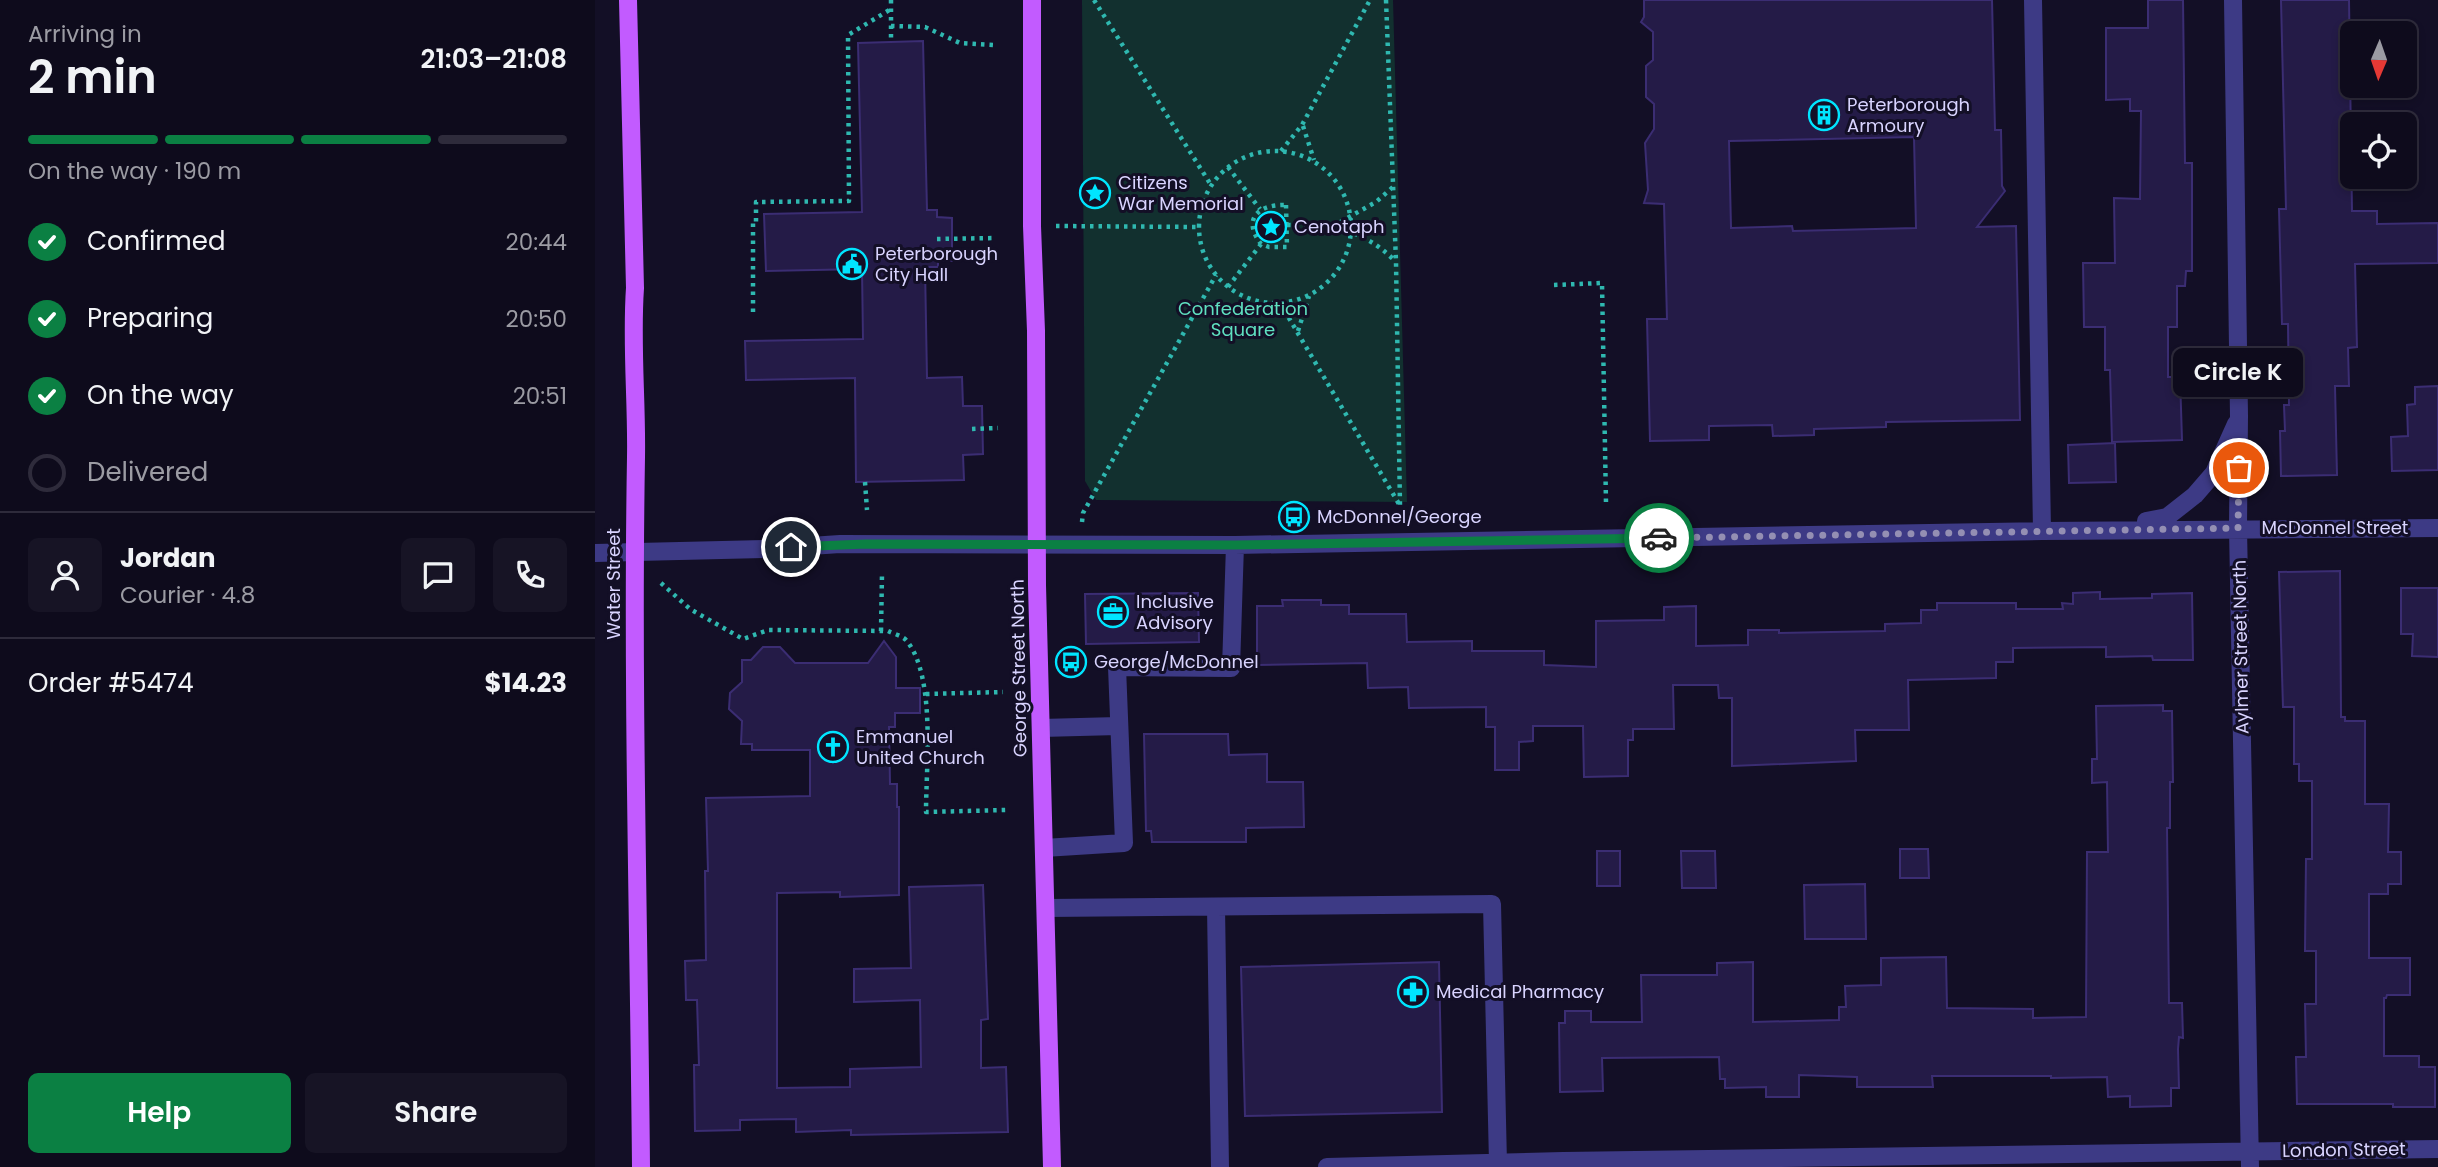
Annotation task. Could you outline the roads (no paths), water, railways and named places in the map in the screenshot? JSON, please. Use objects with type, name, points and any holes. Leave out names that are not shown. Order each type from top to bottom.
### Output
[{"type":"main road","name":"Water Street","points":[[628,0],[637,398],[635,552],[641,1167]]},
{"type":"main road","name":"George Street North","points":[[1033,0],[1032,226],[1052,1167]]},
{"type":"street","points":[[2033,0],[2042,531]]},
{"type":"street","name":"Aylmer Street North","points":[[2233,0],[2238,528],[2250,1159]]},
{"type":"street","points":[[2083,531],[2167,517],[2195,495],[2214,473],[2239,416]]},
{"type":"street","name":"McDonnel Street","points":[[595,553],[840,544],[1235,545],[2238,528],[2438,528]]},
{"type":"street","points":[[1044,848],[1124,843],[1117,667],[1231,668],[1235,545]]},
{"type":"street","points":[[1041,728],[1118,726]]},
{"type":"street","points":[[1046,908],[1492,904],[1498,1163]]},
{"type":"street","points":[[1216,907],[1220,1167]]},
{"type":"street","name":"London Street","points":[[1327,1167],[1498,1163],[2250,1159],[2438,1149]]},
{"type":"place","name":"Peterborough Armoury","points":[[1824,115]]},
{"type":"place","name":"Citizens War Memorial","points":[[1095,193]]},
{"type":"place","name":"Cenotaph","points":[[1271,227]]},
{"type":"place","name":"Peterborough City Hall","points":[[852,264]]},
{"type":"place","name":"Circle K","points":[[2239,468]]},
{"type":"place","name":"McDonnel/George","points":[[1294,517]]},
{"type":"place","name":"Inclusive Advisory","points":[[1113,612]]},
{"type":"place","name":"George/McDonnel","points":[[1071,662]]},
{"type":"place","name":"Emmanuel United Church","points":[[833,747]]},
{"type":"place","name":"Medical Pharmacy","points":[[1413,992]]},
{"type":"park label","name":"Confederation Square","points":[[1243,319]]}]
